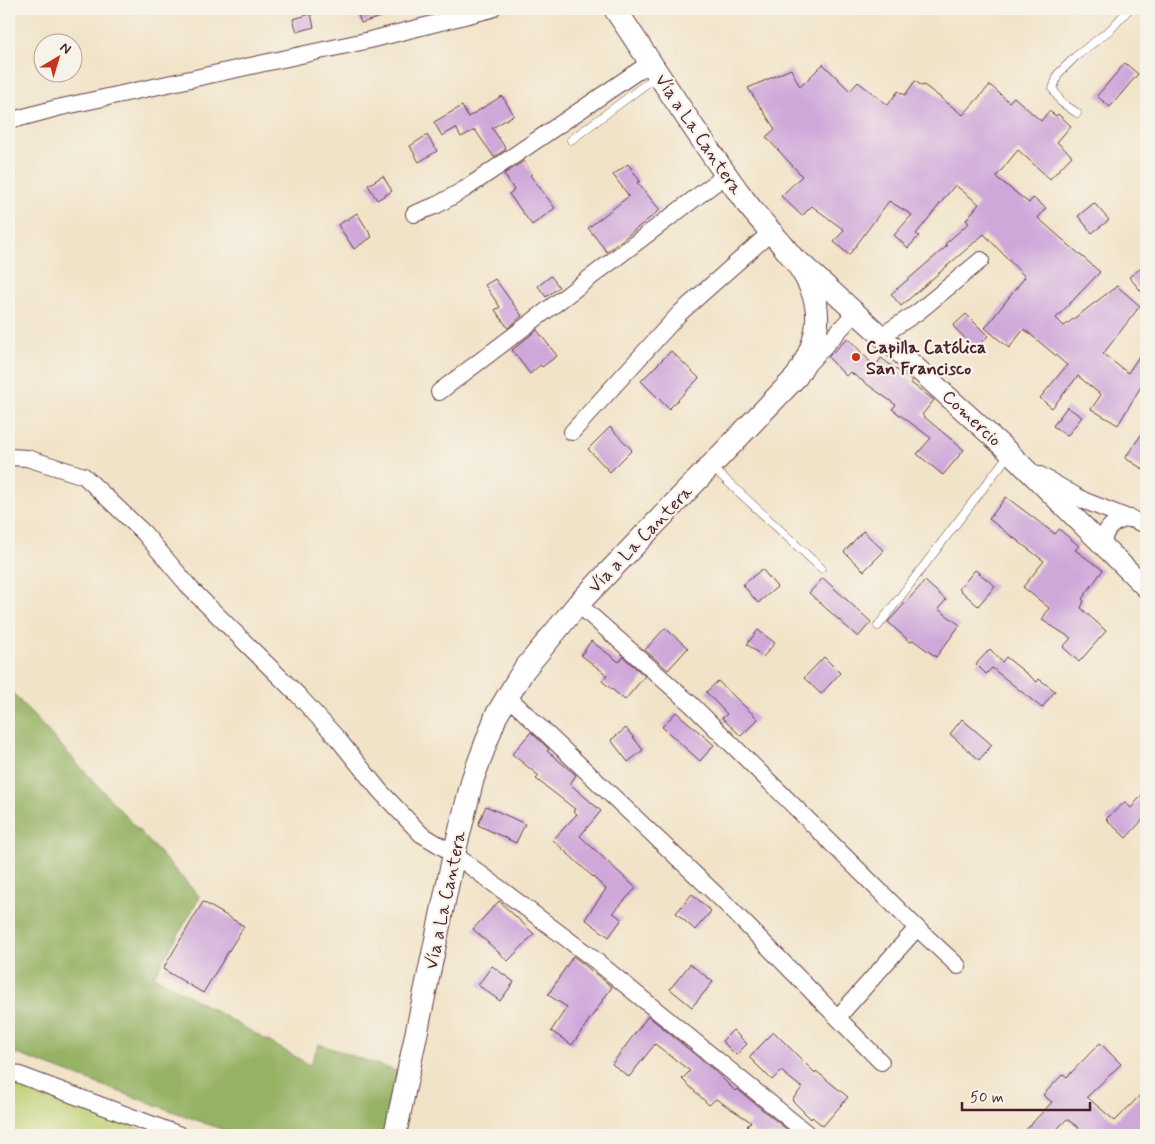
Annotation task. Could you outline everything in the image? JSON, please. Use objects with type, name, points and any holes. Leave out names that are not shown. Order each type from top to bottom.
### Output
[{"type":"main road","name":"Vía a La Cantera","points":[[395,1135],[454,854],[480,757],[496,716],[507,696],[544,644],[578,604],[797,376],[813,343],[817,316],[815,302],[804,274],[770,233],[727,174],[615,9]]},
{"type":"street","points":[[9,121],[76,104],[370,40],[492,9]]},
{"type":"street","points":[[414,214],[437,205],[465,189],[655,68]]},
{"type":"street","points":[[439,392],[727,174]]},
{"type":"street","points":[[572,432],[680,313],[770,233]]},
{"type":"street","name":"Comercio","points":[[770,233],[855,313],[1010,453],[1146,588]]},
{"type":"street","points":[[881,336],[918,312],[982,260]]},
{"type":"street","points":[[797,376],[855,313]]},
{"type":"street","points":[[1010,453],[1063,490],[1084,501],[1146,524]]},
{"type":"street","points":[[9,457],[27,458],[84,476],[144,533],[191,588],[298,696],[420,834],[454,854],[595,960],[810,1135]]},
{"type":"street","points":[[1102,546],[1105,530],[1111,524],[1118,520],[1131,518]]},
{"type":"street","points":[[578,604],[692,705],[917,928],[958,966]]},
{"type":"street","points":[[507,696],[723,901],[881,1062]]},
{"type":"street","points":[[838,1017],[917,928]]},
{"type":"street","points":[[9,1071],[180,1135]]},
{"type":"lane","points":[[1077,113],[1061,102],[1053,88],[1058,74],[1075,57],[1110,29],[1129,9]]},
{"type":"lane","points":[[570,140],[655,68]]},
{"type":"lane","points":[[878,626],[1010,453]]},
{"type":"lane","points":[[711,467],[820,568]]},
{"type":"green space","points":[[9,689],[200,897],[154,976],[310,1065],[319,1044],[399,1072],[386,1135],[237,1135],[9,1051]]},
{"type":"green space","points":[[9,1081],[155,1135],[9,1135]]},
{"type":"building","points":[[356,9],[397,9],[398,12],[361,23]]},
{"type":"building","points":[[311,14],[314,27],[297,32],[293,19]]},
{"type":"building","points":[[1125,63],[1138,74],[1110,107],[1097,96]]},
{"type":"building","points":[[823,64],[850,91],[858,82],[888,105],[898,91],[905,95],[915,81],[922,86],[924,85],[963,115],[990,85],[1009,102],[1014,97],[1041,121],[1049,111],[1056,116],[1058,114],[1071,126],[1057,142],[1072,156],[1050,179],[1018,150],[996,177],[1029,203],[1033,198],[1046,208],[1038,218],[1100,272],[1056,318],[1064,326],[1117,286],[1140,306],[1103,354],[1128,373],[1146,346],[1146,378],[1118,425],[1091,409],[1101,395],[1078,376],[1052,408],[1040,398],[1067,365],[1024,329],[1009,348],[985,328],[1025,277],[984,234],[901,306],[891,294],[947,246],[945,244],[969,223],[966,220],[979,204],[955,185],[916,234],[919,236],[908,248],[894,235],[912,215],[889,201],[849,255],[834,242],[844,230],[812,206],[802,216],[781,196],[802,176],[766,137],[775,129],[748,88],[791,69],[800,87]]},
{"type":"building","points":[[502,96],[514,115],[492,128],[506,149],[494,157],[475,130],[461,137],[456,128],[442,136],[434,122],[462,106],[468,117]]},
{"type":"building","points":[[427,135],[437,151],[419,162],[410,146]]},
{"type":"building","points":[[524,161],[532,174],[530,175],[555,208],[532,225],[509,194],[514,190],[504,174]]},
{"type":"building","points":[[628,164],[640,181],[637,182],[660,210],[607,252],[588,228],[629,196],[613,175]]},
{"type":"building","points":[[383,176],[392,191],[377,200],[368,185]]},
{"type":"building","points":[[1094,203],[1109,220],[1092,233],[1078,216]]},
{"type":"building","points":[[357,213],[372,237],[354,249],[338,225]]},
{"type":"building","points":[[1146,264],[1146,297],[1129,277]]},
{"type":"building","points":[[551,276],[559,287],[546,297],[538,286]]},
{"type":"building","points":[[495,279],[522,316],[508,328],[495,310],[500,307],[485,285]]},
{"type":"building","points":[[966,314],[988,336],[975,349],[953,326]]},
{"type":"building","points":[[537,330],[557,356],[542,367],[540,365],[530,374],[512,350]]},
{"type":"building","points":[[848,338],[875,367],[881,358],[934,400],[922,415],[964,450],[943,475],[917,454],[931,438],[892,409],[896,405],[850,372],[846,376],[828,357]]},
{"type":"building","points":[[671,351],[699,378],[669,409],[641,381]]},
{"type":"building","points":[[1067,407],[1082,417],[1067,436],[1053,426]]},
{"type":"building","points":[[610,427],[632,450],[610,472],[588,449]]},
{"type":"building","points":[[1146,428],[1146,471],[1125,458]]},
{"type":"building","points":[[1006,497],[1055,534],[1059,529],[1079,546],[1075,550],[1103,570],[1082,599],[1084,601],[1081,608],[1106,631],[1079,662],[1063,647],[1071,638],[1042,620],[1049,608],[1023,587],[1044,561],[989,519]]},
{"type":"building","points":[[863,531],[884,551],[864,571],[844,552]]},
{"type":"building","points":[[762,569],[777,587],[758,603],[743,585]]},
{"type":"building","points":[[975,570],[995,586],[978,606],[959,589]]},
{"type":"building","points":[[823,578],[871,622],[858,637],[809,593]]},
{"type":"building","points":[[925,581],[946,600],[938,609],[960,625],[936,657],[913,640],[910,642],[888,622]]},
{"type":"building","points":[[665,628],[688,648],[668,670],[645,650]]},
{"type":"building","points":[[758,630],[775,643],[763,657],[747,644]]},
{"type":"building","points":[[591,641],[619,662],[623,657],[645,676],[625,700],[602,681],[607,675],[581,655]]},
{"type":"building","points":[[990,649],[1002,662],[1006,657],[1037,682],[1039,679],[1055,691],[1042,708],[992,668],[986,674],[976,664]]},
{"type":"building","points":[[824,657],[840,673],[821,694],[804,678]]},
{"type":"building","points":[[718,681],[758,719],[741,736],[722,718],[727,714],[706,692]]},
{"type":"building","points":[[676,712],[714,745],[700,761],[662,727]]},
{"type":"building","points":[[962,719],[992,745],[979,760],[950,734]]},
{"type":"building","points":[[626,728],[643,750],[628,762],[611,740]]},
{"type":"building","points":[[531,732],[549,749],[547,751],[576,775],[570,784],[601,811],[580,836],[636,888],[613,913],[622,919],[609,937],[585,919],[606,889],[553,840],[577,814],[573,811],[575,809],[536,779],[539,776],[512,754]]},
{"type":"building","points":[[1146,790],[1146,816],[1126,838],[1106,819],[1125,802],[1131,808]]},
{"type":"building","points":[[486,806],[525,824],[516,843],[478,825]]},
{"type":"building","points":[[692,894],[711,911],[695,930],[676,913]]},
{"type":"building","points":[[499,901],[534,934],[508,961],[473,929]]},
{"type":"building","points":[[203,902],[244,926],[203,993],[163,969]]},
{"type":"building","points":[[573,956],[612,987],[572,1045],[551,1031],[567,1007],[548,995]]},
{"type":"building","points":[[690,964],[713,982],[692,1007],[670,989]]},
{"type":"building","points":[[492,966],[514,982],[500,1001],[478,985]]},
{"type":"building","points":[[648,1016],[715,1071],[735,1091],[737,1089],[794,1135],[758,1135],[747,1126],[751,1122],[716,1099],[709,1105],[682,1079],[690,1071],[655,1044],[629,1077],[612,1064]]},
{"type":"building","points":[[733,1030],[747,1044],[736,1055],[722,1041]]},
{"type":"building","points":[[774,1032],[815,1073],[816,1071],[848,1097],[823,1126],[812,1117],[811,1119],[792,1100],[802,1088],[781,1071],[772,1080],[749,1057]]},
{"type":"building","points":[[1100,1043],[1121,1064],[1087,1097],[1115,1121],[1146,1089],[1146,1135],[1088,1135],[1067,1119],[1051,1135],[1021,1135],[1052,1102],[1043,1095],[1063,1074],[1067,1077]]},
{"type":"place","name":"Capilla Católica San Francisco","points":[[856,357]]}]
